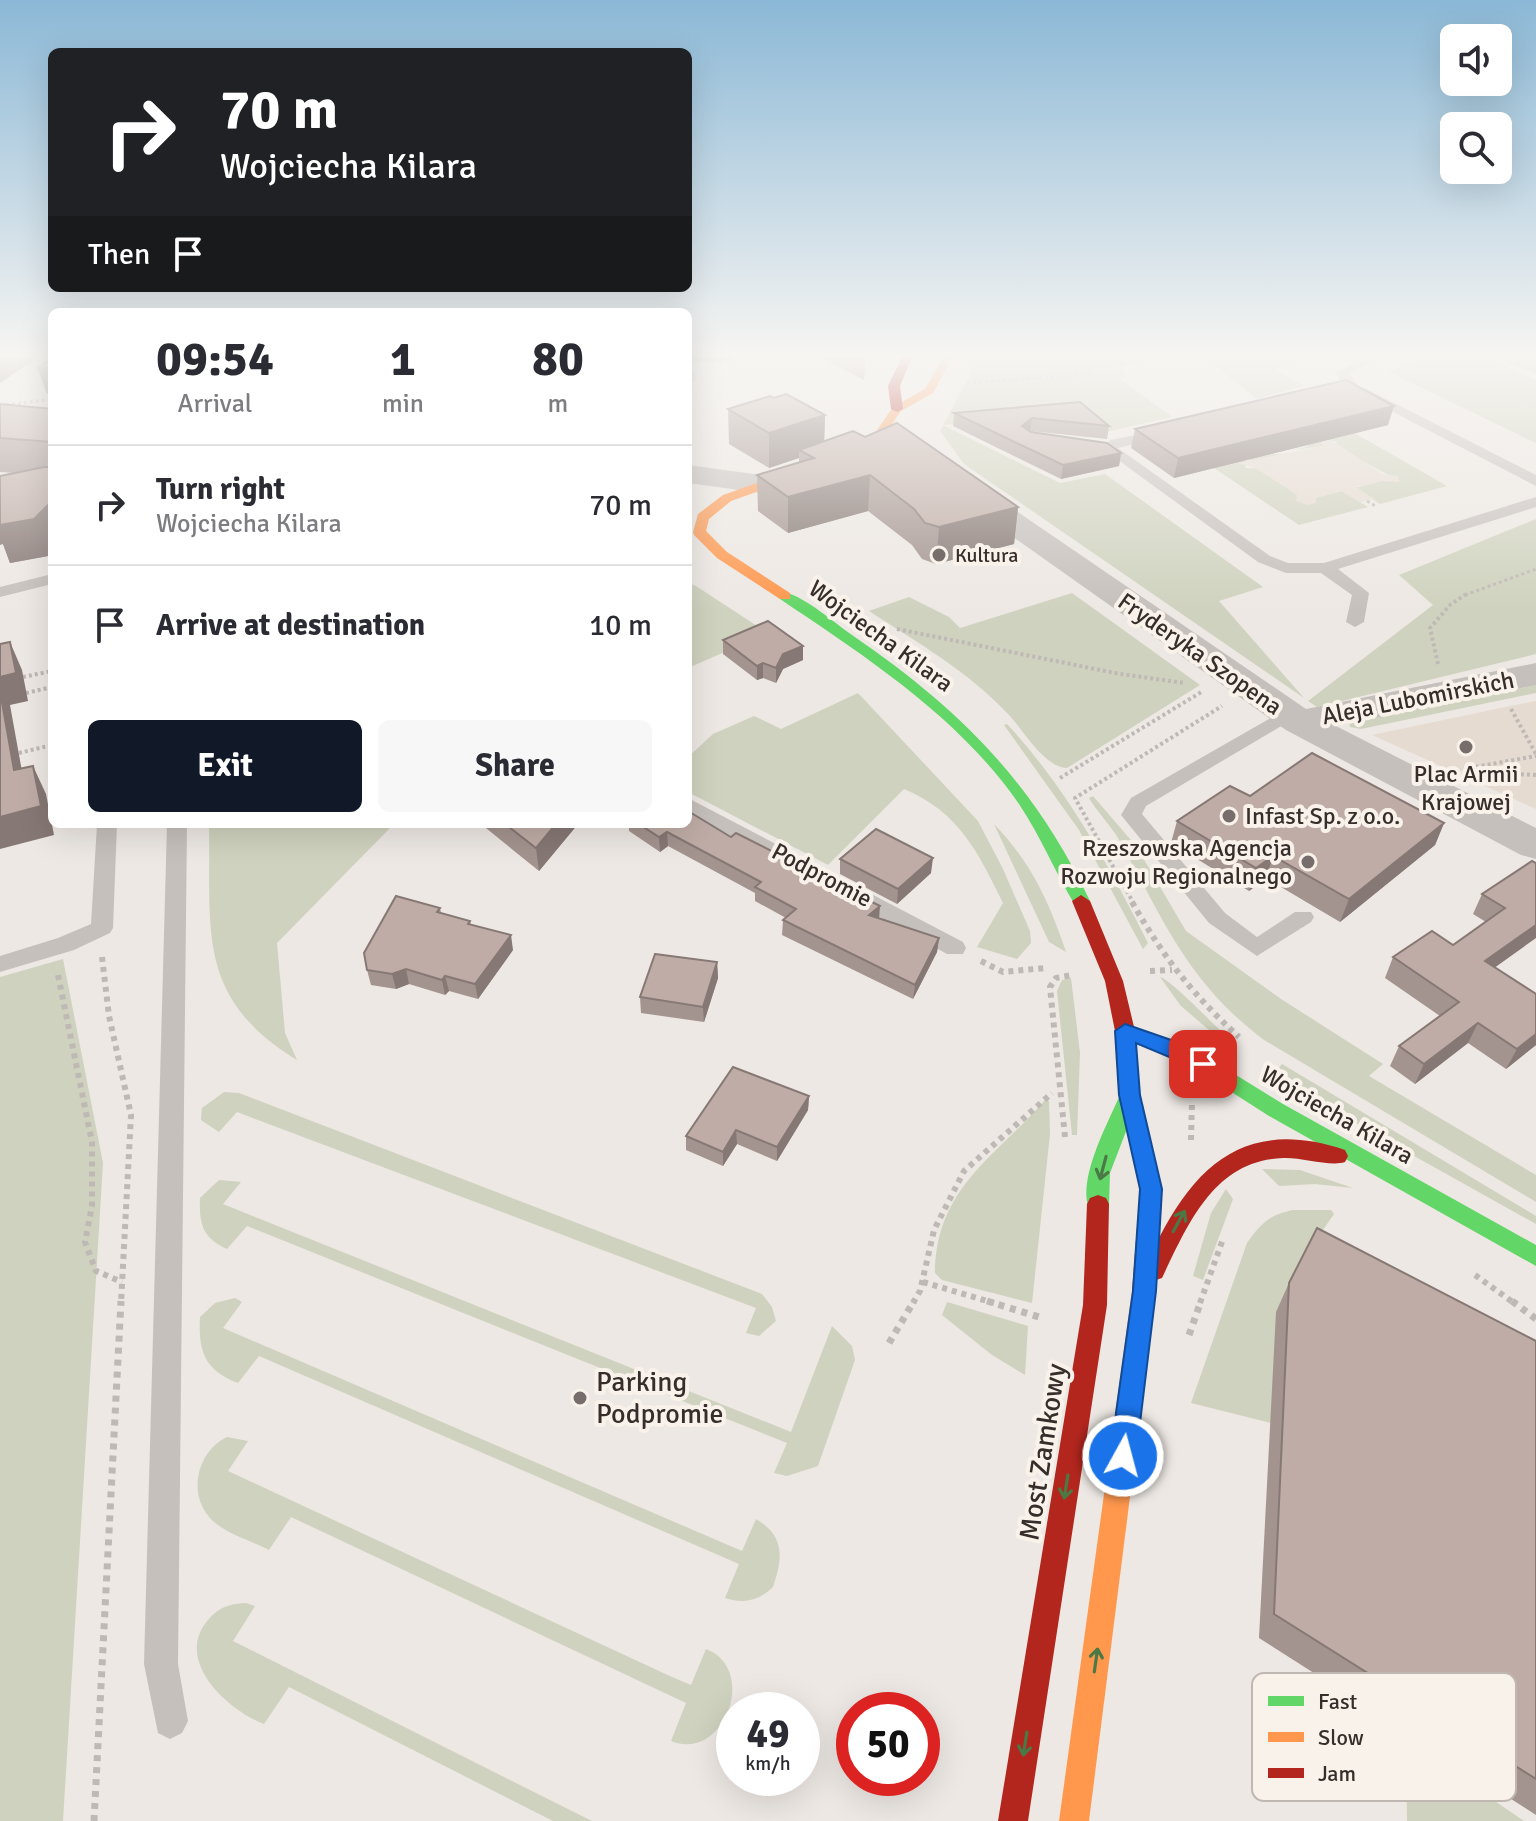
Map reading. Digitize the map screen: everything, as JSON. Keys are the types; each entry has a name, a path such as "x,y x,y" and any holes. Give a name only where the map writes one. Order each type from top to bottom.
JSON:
{"main road":[{"path":"693,519 716,503 761,484 837,459 873,442"},
{"name":"Wojciecha Kilara","path":"693,519 711,548 876,656 928,697 988,754 1029,806 1072,881 1106,958 1125,1031 1187,1054 1276,1110 1536,1256"},
{"name":"Most Zamkowy","path":"1074,1821 1144,1291 1151,1189 1130,1095 1125,1031"},
{"name":"Most Zamkowy","path":"1013,1821 1097,1276 1099,1173 1130,1095"},
{"name":"Wojciecha Kilara","path":"1144,1291 1201,1185 1232,1157 1248,1151 1277,1148 1326,1152 1418,1188"}],"street":[{"path":"692,475 761,484"},
{"name":"Fryderyka Szopena","path":"946,476 1294,718 1536,845"},
{"name":"Aleja Lubomirskich","path":"1294,718 1536,674"}],"lane":[{"path":"1120,442 1104,448 1264,559 1286,568 1325,568 1536,502"},
{"path":"1457,442 1536,481"},
{"path":"1325,568 1361,593 1355,622"},
{"path":"0,588 48,580"},
{"path":"1294,718 1138,802 1131,815 1217,918 1257,948 1303,917"},
{"name":"Podpromie","path":"692,806 955,948"},
{"path":"0,964 102,928 107,828"},
{"path":"170,1721 161,1664 177,828"}],"path":[{"path":"1367,501 1377,507"},
{"path":"1450,692 1434,654 1430,628 1441,609 1469,593 1536,569"},
{"path":"888,627 1120,674 1189,683"},
{"path":"23,677 48,672"},
{"path":"26,693 48,688"},
{"path":"1060,778 1209,688"},
{"path":"1508,703 1536,755 1453,771 1536,775"},
{"path":"19,753 48,746"},
{"path":"52,948 92,1142 92,1206 85,1242 96,1271 122,1282"},
{"path":"94,1821 131,1115 109,1016 102,963"},
{"path":"997,971 1045,968"},
{"path":"889,1343 923,1282 934,1230 964,1171 1052,1093"},
{"path":"1185,1345 1226,1228"},
{"path":"1469,1271 1536,1319"},
{"path":"923,1282 1039,1317"}],"green space":[{"path":"948,442 977,442 1060,483 1105,474 1263,587 1219,601 1304,698 964,464"},
{"path":"1312,442 1324,442 1323,446 1294,450"},
{"path":"1336,442 1370,442 1447,486 1380,504 1355,488 1381,481 1400,481 1338,448"},
{"path":"1284,455 1257,462 1247,459 1245,468 1256,468 1298,495 1296,501 1316,503 1314,498 1342,491 1368,507 1299,525 1196,456"},
{"path":"1536,519 1536,654 1317,707 1308,701 1433,605 1399,575"},
{"path":"692,584 696,586 768,633 692,666"},
{"path":"1072,593 1200,685 1067,768 1050,762 1042,755 1009,715 977,685 942,658 869,611 909,597 949,617 960,628"},
{"path":"1536,685 1536,693 1361,729 1350,727 1349,723"},
{"path":"858,693 978,821 1030,931 1031,943 1017,959 977,947 1003,903 965,836 939,809 923,798 904,789 828,865 692,794 692,753 713,734 754,716 781,729"},
{"path":"1007,724 1049,775 1085,828 1148,943 1143,949 1079,830 1004,725"},
{"path":"1093,796 1136,846 1186,931 1281,999 1383,1064 1369,1076 1536,1175 1536,1202 1264,1040 1237,1018 1179,948 1118,838 1089,798"},
{"path":"994,824 1019,854 1038,884 1066,952 1049,942"},
{"path":"209,828 390,828 277,943 285,1033 297,1060 264,1036 240,1012 225,986 216,958 209,897"},
{"path":"63,959 103,1163 63,1821 0,1821 0,977"},
{"path":"1160,977 1175,987 1235,1044 1230,1048 1181,1006"},
{"path":"1071,978 1080,1053 1077,1135 1072,1135 1057,991 1062,980"},
{"path":"1282,1064 1536,1216 1536,1224 1271,1076"},
{"path":"224,1092 239,1093 762,1294 772,1307 776,1321 759,1336 746,1333 756,1308 237,1112 219,1132 201,1120 202,1108"},
{"path":"1045,1100 1049,1101 1050,1134 1032,1303 942,1280 935,1273 938,1243 957,1195"},
{"path":"1262,1169 1300,1170 1353,1188 1315,1184 1279,1186"},
{"path":"219,1180 241,1182 223,1204 791,1432 832,1326 852,1346 855,1360 818,1466 787,1476 774,1473 787,1443 247,1226 227,1249 207,1235 200,1215 200,1198"},
{"path":"1226,1189 1233,1199 1203,1280 1193,1276 1211,1213"},
{"path":"1293,1210 1331,1210 1334,1214 1304,1257 1271,1423 1191,1403 1247,1243 1266,1221"},
{"path":"235,1298 242,1302 223,1328 742,1551 756,1519 772,1533 779,1548 779,1567 773,1587 750,1600 725,1598 739,1564 259,1356 238,1383 227,1378 211,1366 202,1350 200,1317 215,1303"},
{"path":"947,1302 1028,1326 1025,1375 992,1355 942,1315"},
{"path":"227,1437 248,1441 228,1471 691,1685 706,1649 722,1660 730,1675 732,1692 716,1692 716,1730 706,1739 690,1744 671,1741 686,1703 291,1517 269,1550 225,1530 205,1511 198,1487 202,1463"},
{"path":"234,1604 255,1606 233,1641 592,1821 553,1821 289,1687 264,1724 235,1708 209,1682 197,1652 199,1636 216,1612"},
{"path":"1407,1801 1495,1801 1524,1821 1407,1821"}],"shaded area":[{"path":"1321,442 1334,442 1382,474 1398,476 1399,482 1381,481 1356,487 1374,499 1360,502 1342,491 1316,498 1316,503 1307,505 1296,501 1297,495 1256,468 1238,463 1322,446"},
{"name":"Plac Armii Krajowej","path":"1536,701 1536,809 1372,735 1510,706"}],"building":[{"path":"822,442 924,442 1018,507 939,527 925,523 914,509 870,475 788,497 757,475 814,458 799,450"},
{"path":"1015,442 1100,442 1121,453 1063,465"},
{"path":"1154,442 1245,442 1178,458"},
{"path":"48,467 48,505 34,519 0,525 0,476"},
{"path":"768,621 803,646 783,654 776,668 763,663 757,666 723,640"},
{"path":"10,642 16,673 0,677 0,644"},
{"path":"0,691 14,770 33,766 41,806 0,817"},
{"name":"Rzeszowska Agencja Rozwoju Regionalnego","path":"1312,753 1444,823 1349,899 1273,856 1256,868 1177,821 1230,786 1250,796"},
{"path":"692,813 731,837 736,833 880,906 869,915 939,938 915,985 783,920 796,909 755,887 761,882 667,832 659,837 645,828 692,828"},
{"path":"510,828 553,828 536,848"},
{"path":"876,829 933,858 898,889 840,859"},
{"path":"1532,861 1536,863 1536,925 1485,961 1536,994 1536,1034 1517,1049 1478,1023 1424,1064 1399,1046 1459,1002 1393,957 1432,931 1453,945 1505,908 1482,894"},
{"path":"396,896 440,908 437,912 470,921 468,924 511,935 475,984 445,976 442,980 406,969 392,974 367,970 364,953"},
{"path":"655,954 717,962 703,1007 640,997"},
{"path":"733,1067 809,1096 777,1147 736,1130 723,1152 686,1136"},
{"path":"1317,1228 1536,1341 1536,1779 1516,1766 1516,1673 1368,1673 1274,1614 1289,1283"}],"traffic: fast":[{"path":"785,596 896,673 963,731 1023,798 1053,844 1081,901"},
{"path":"1125,1031 1187,1054 1276,1110 1536,1256"},
{"path":"1098,1204 1099,1173 1130,1095"}],"traffic: slow":[{"path":"785,596 722,555 699,532 703,517 727,498 837,459 869,442"},
{"path":"1074,1821 1144,1291"}],"traffic: jam":[{"path":"1081,901 1114,981 1125,1031 1130,1095 1151,1189 1144,1291"},
{"path":"1154,1271 1187,1207 1200,1189 1234,1161 1255,1152 1281,1149 1309,1150 1337,1156"},
{"path":"1013,1821 1095,1305 1098,1204"}],"place":[{"name":"Kultura","path":"939,555"},
{"name":"Plac Armii Krajowej","path":"1466,747"},
{"name":"Infast Sp. z o.o.","path":"1229,816"},
{"name":"Rzeszowska Agencja Rozwoju Regionalnego","path":"1308,862"},
{"name":"Parking Podpromie","path":"580,1398"}],"route":[{"path":"1123,1456 1144,1291 1151,1189 1130,1095 1125,1031 1187,1054 1203,1064"}]}
